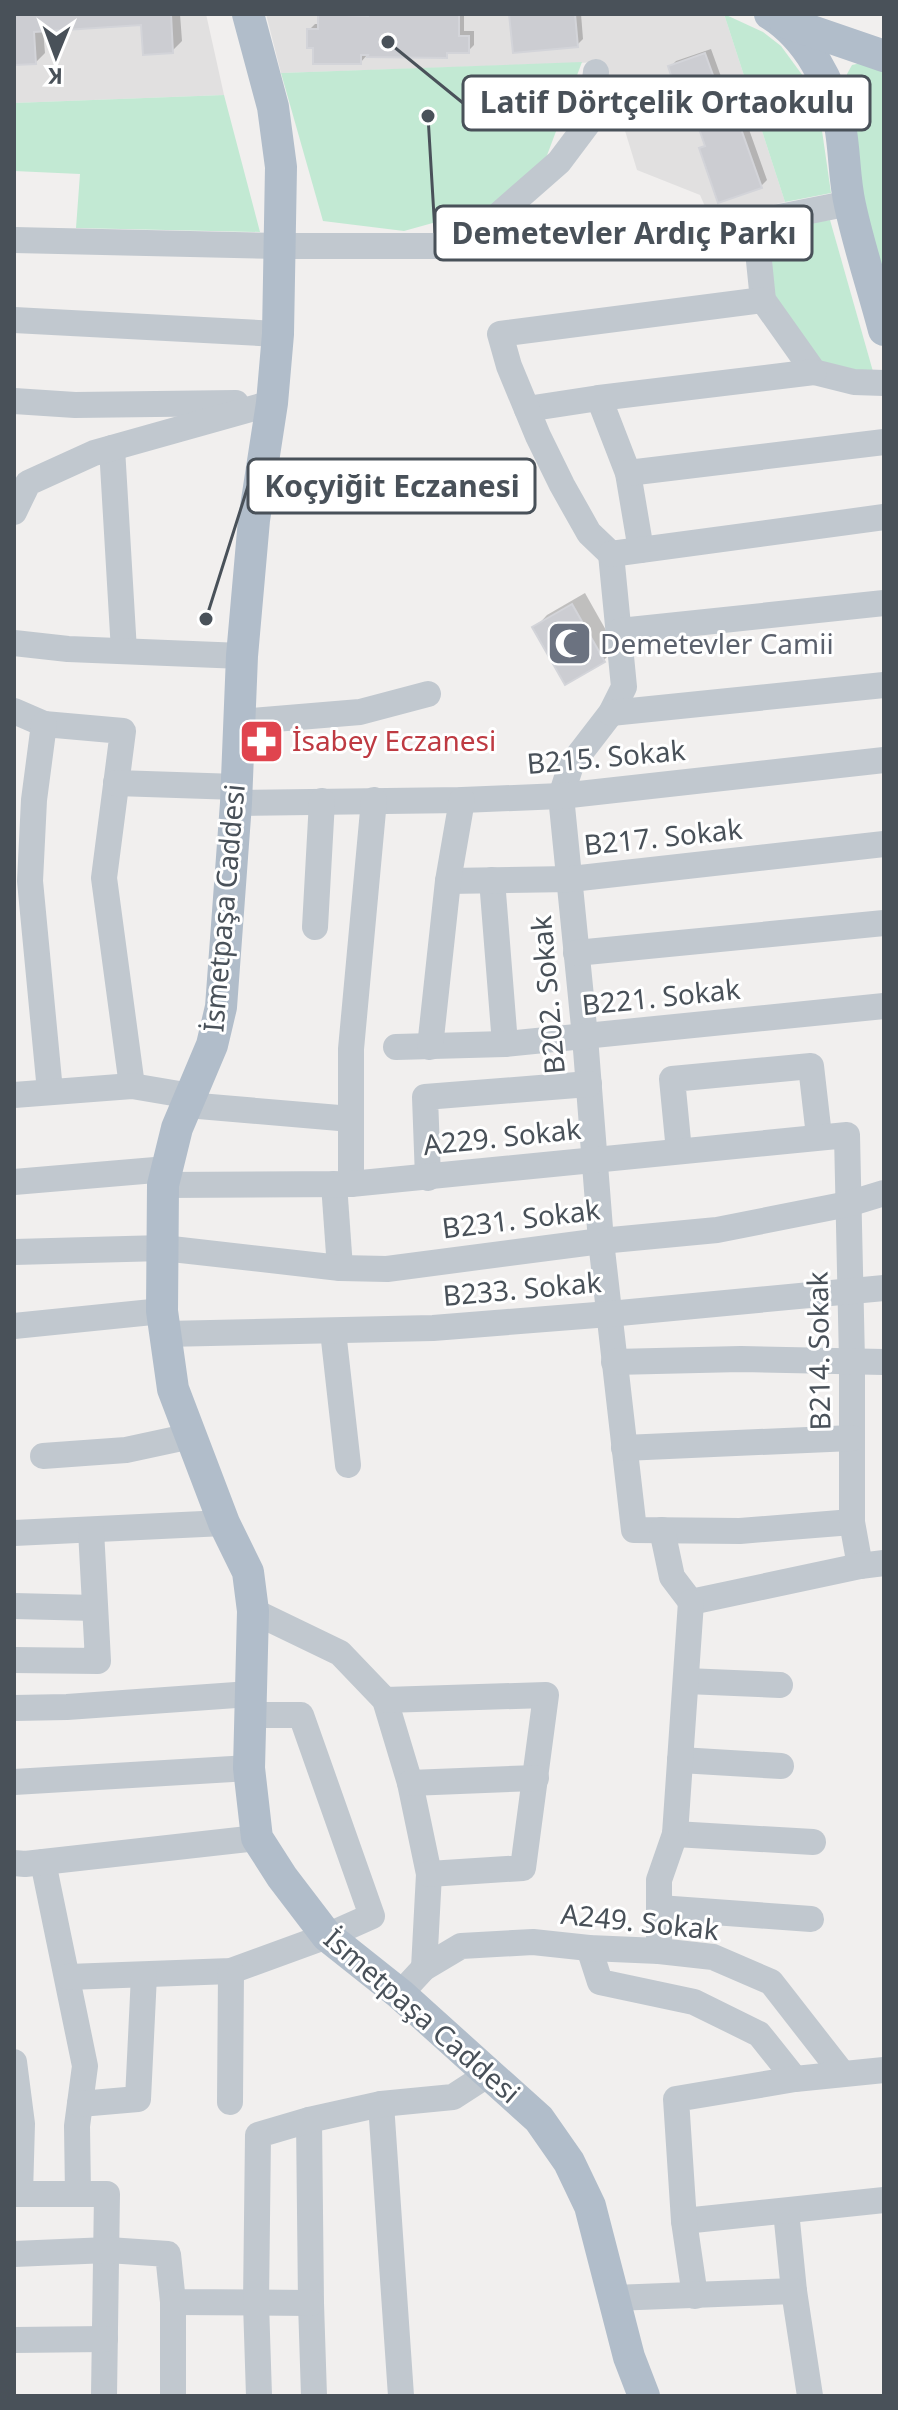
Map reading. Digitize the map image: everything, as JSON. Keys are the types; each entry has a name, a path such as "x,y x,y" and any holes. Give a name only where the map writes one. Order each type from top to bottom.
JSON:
{"main road":[{"name":"İsmetpaşa Caddesi","path":"226,14 280,231"},
{"name":"İsmetpaşa Caddesi","path":"248,14 273,107 281,167 278,334 272,403 254,520 242,656 237,795 221,1007 212,1045 177,1128 165,1177 163,1322 173,1389 224,1523 248,1572 253,1611 249,1768 257,1838 327,1936 400,1994 539,2119 569,2162 590,2206 629,2357 644,2396"},
{"path":"770,16 884,56"},
{"path":"770,16 804,45 828,88 840,123 850,203 884,330"},
{"path":"817,65 822,51 844,42"}],"street":[{"path":"442,246 495,218 559,162 589,122 596,72"},
{"path":"14,240 280,231 442,246 631,237 755,222 850,203"},
{"path":"755,222 763,300 814,372"},
{"path":"763,300 500,334 509,366 562,485 589,533 611,554 884,517"},
{"path":"14,320 278,334"},
{"path":"527,409 814,372 854,382 884,383"},
{"path":"599,398 628,473 641,550"},
{"path":"14,401 75,405 272,403"},
{"path":"14,512 21,483 94,453 272,403"},
{"path":"628,473 884,442"},
{"path":"112,448 124,651"},
{"name":"B202. Sokak","path":"611,554 624,687 611,713 571,765 561,796 571,879 601,1241 634,1530 662,1530"},
{"path":"620,631 884,603"},
{"path":"14,643 68,649 242,656"},
{"path":"611,713 884,685"},
{"path":"239,722 360,712 428,694"},
{"path":"14,711 44,724 123,731 104,878 132,1086"},
{"path":"44,724 34,800 30,881 50,1091"},
{"name":"B215. Sokak","path":"116,783 322,801 462,800 561,796 884,760"},
{"path":"340,1268 342,1184 351,1119 351,1049 374,800"},
{"path":"430,1047 448,881 462,800"},
{"path":"315,927 322,801"},
{"name":"B217. Sokak","path":"448,881 571,879 884,844"},
{"path":"492,880 505,1044"},
{"path":"576,953 884,923"},
{"name":"B221. Sokak","path":"396,1047 505,1044 884,1006"},
{"path":"679,1151 672,1079 811,1066 819,1136"},
{"path":"428,1178 425,1097 589,1084"},
{"path":"14,1095 132,1086 189,1100 351,1119"},
{"name":"A229. Sokak","path":"14,1182 165,1177 342,1184 847,1135"},
{"name":"B214. Sokak","path":"847,1135 852,1522 872,1564"},
{"name":"B231. Sokak","path":"14,1252 163,1248 340,1268 387,1269 601,1241 717,1230 848,1204 884,1193"},
{"name":"B233. Sokak","path":"14,1326 163,1322 333,1331 433,1328 884,1288"},
{"path":"333,1331 348,1465"},
{"path":"614,1362 741,1359 884,1362"},
{"path":"43,1456 126,1450 191,1436"},
{"path":"624,1448 852,1438"},
{"path":"659,1951 659,1880 675,1834 691,1602 672,1577 662,1530 740,1531 852,1522"},
{"path":"14,1533 224,1523"},
{"path":"14,1660 98,1661 91,1530"},
{"path":"691,1602 872,1564"},
{"path":"14,1606 95,1608"},
{"path":"253,1611 340,1653 385,1700 410,1783 429,1874 424,1968"},
{"path":"686,1681 780,1685"},
{"path":"385,1700 546,1695 523,1868 429,1874"},
{"path":"14,1708 250,1704 301,1715 372,1916 231,1971 68,1977"},
{"path":"680,1760 781,1766"},
{"path":"14,1782 249,1768"},
{"path":"410,1783 536,1778"},
{"path":"675,1834 813,1842"},
{"path":"14,1863 257,1838"},
{"path":"43,1862 85,2066 77,2126 78,2194"},
{"path":"659,1908 811,1919"},
{"name":"A249. Sokak","path":"400,1994 424,1968 461,1946 533,1942 713,1957 771,1982 842,2073"},
{"path":"589,1948 600,1982 694,2002 759,2034 795,2079"},
{"path":"230,2102 231,1971"},
{"path":"80,2104 138,2099 144,1975"},
{"path":"14,2062 22,2124 17,2194 107,2194 104,2396"},
{"path":"695,2296 684,2221 676,2099 795,2079 884,2070"},
{"path":"259,2396 256,2303 258,2135 381,2104 453,2097 487,2075"},
{"path":"381,2104 401,2396"},
{"path":"309,2120 314,2396"},
{"path":"684,2221 884,2200"},
{"path":"786,2211 810,2396"},
{"path":"14,2254 108,2250 168,2254 173,2302 173,2396"},
{"path":"613,2298 794,2291"},
{"path":"173,2302 311,2303"},
{"path":"14,2340 105,2339"}],"shaded area":[{"path":"14,14 206,14 224,95 14,103"},
{"path":"266,14 724,14 785,202 711,220 700,195 637,170 604,62 281,73"}],"green space":[{"path":"724,14 763,32 781,46 803,76 818,103 831,193 785,202"},
{"path":"582,62 546,158 490,207 404,231 323,221 281,73"},
{"path":"861,63 884,69 884,293 847,115 847,74 852,65"},
{"path":"224,95 260,232 76,228 80,174 14,171 14,103"},
{"path":"830,220 874,375 817,364 773,298 762,230"}],"building":[{"path":"14,14 171,14 173,53 143,55 141,25 34,32 36,64 14,65"},
{"path":"318,14 459,14 459,36 469,36 469,53 447,53 447,58 361,55 361,64 313,64 313,48 307,48 307,29 318,29"},
{"path":"509,14 575,14 578,47 513,53"},
{"path":"705,53 722,100 730,98 762,188 718,203 699,148 705,146 690,103 681,106 668,66"},
{"name":"Demetevler Camii","path":"572,604 605,662 565,685 532,627"}],"place":[{"name":"Latif Dörtçelik Ortaokulu","path":"388,42"},
{"name":"Demetevler Ardıç Parkı","path":"428,116"},
{"name":"Koçyiğit Eczanesi","path":"206,619"},
{"name":"Demetevler Camii","path":"569,644"},
{"name":"İsabey Eczanesi","path":"261,741"}]}
